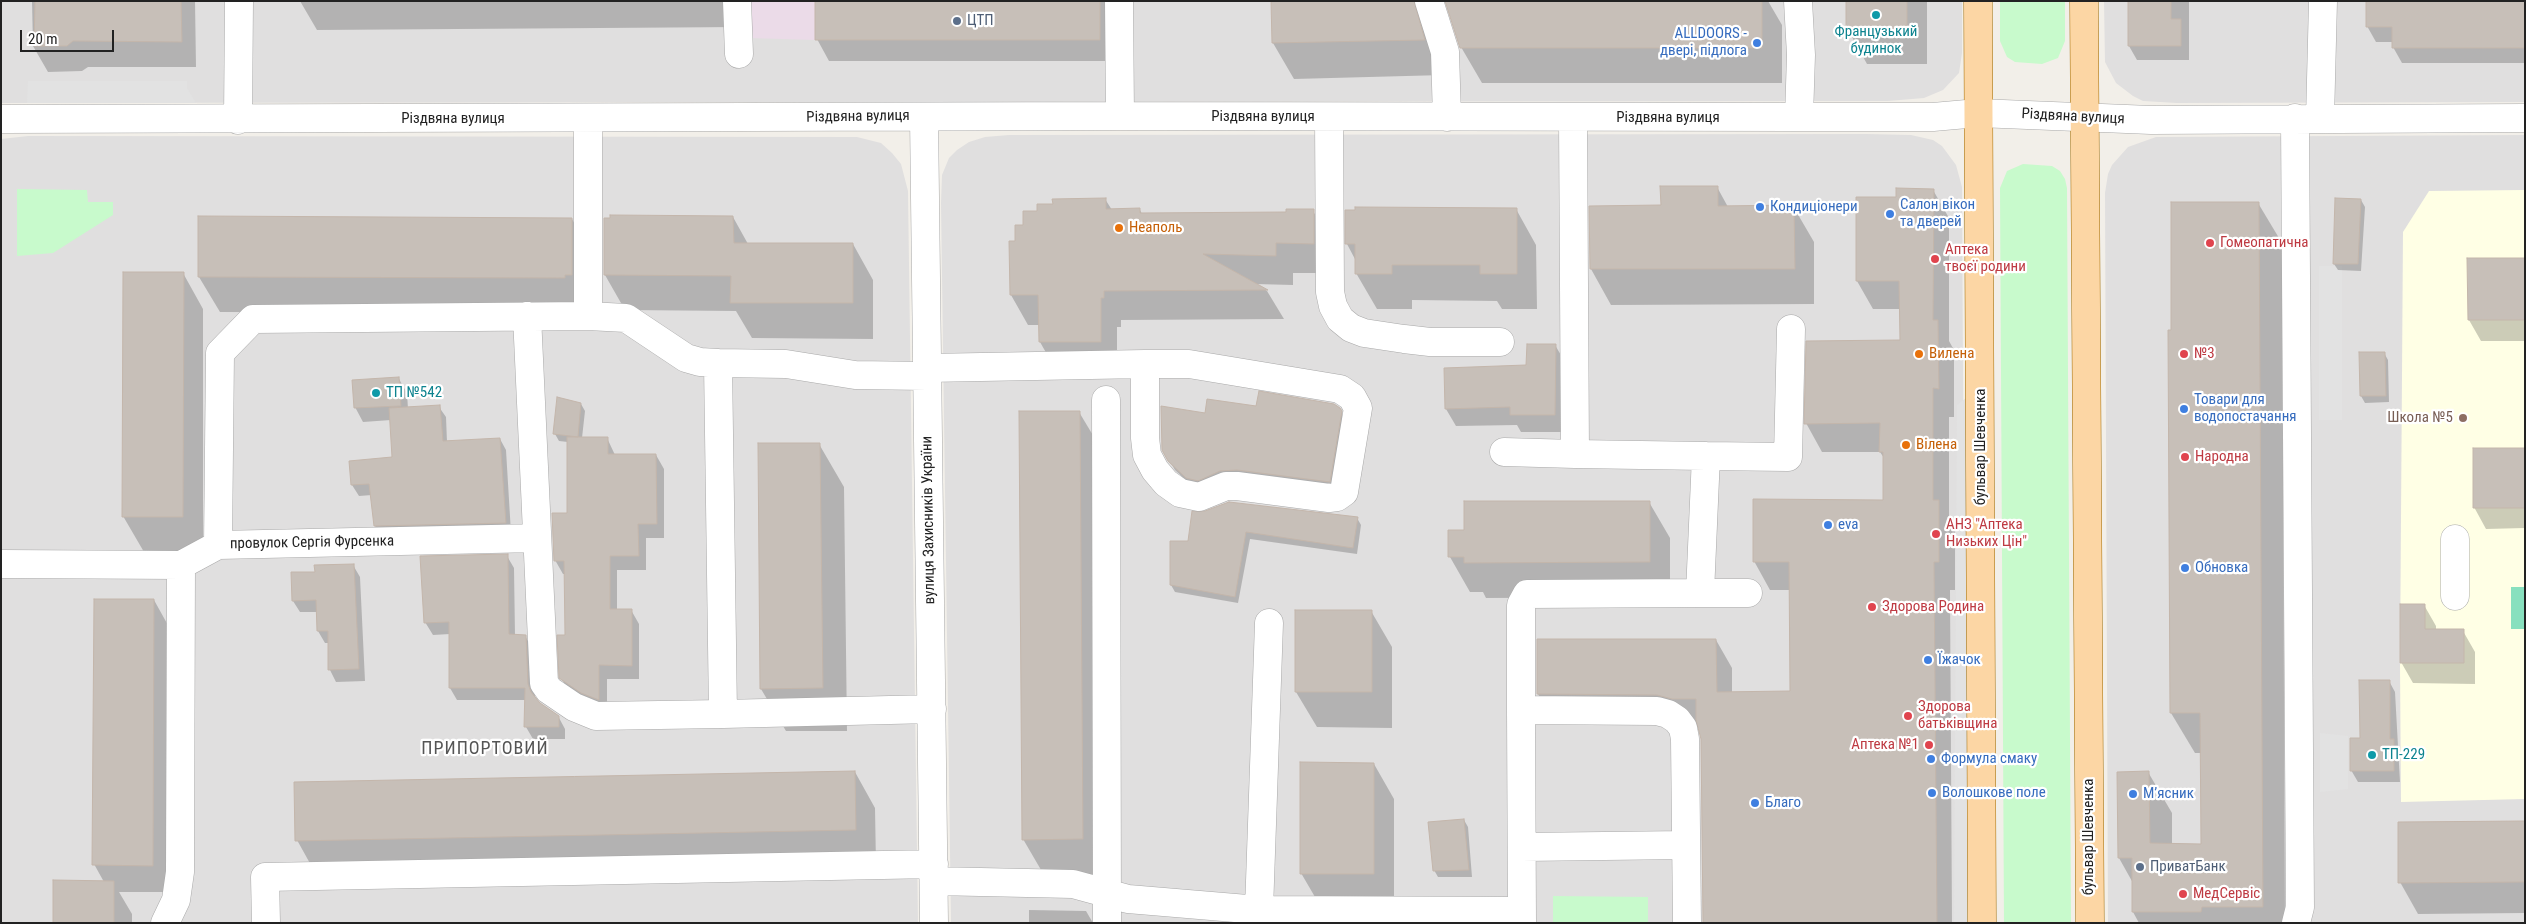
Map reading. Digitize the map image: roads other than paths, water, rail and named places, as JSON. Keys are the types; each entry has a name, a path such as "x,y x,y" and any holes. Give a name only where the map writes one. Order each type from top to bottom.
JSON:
{"main road":[{"name":"бульвар Шевченка","path":"1978,1 1982,428 1982,923"},
{"name":"бульвар Шевченка","path":"2084,1 2090,923"}],"street":[{"path":"238,1 238,120"},
{"path":"737,1 739,54"},
{"path":"1119,1 1120,116"},
{"path":"1429,1 1444,52 1447,117"},
{"path":"1798,1 1801,55 1799,117"},
{"path":"2296,923 2300,897 2308,119 2323,1"},
{"name":"Різдвяна вулиця","path":"1,119 238,120 1120,116 1933,117 1978,113 2151,120 2525,118"},
{"name":"вулиця Захисників України","path":"924,117 934,923"},
{"path":"1329,117 1330,292 1333,306 1340,318 1351,328 1404,339 1430,342 1500,342"},
{"path":"1573,118 1575,454"},
{"path":"588,119 588,316"},
{"path":"527,316 542,661 546,687 574,707 590,714 722,714 932,709"},
{"path":"218,545 220,353 250,321 260,317 588,316 626,318 686,358 700,362 718,364 786,364 855,375 1145,364 1189,364 1210,367 1347,392 1358,408 1358,414 1344,492 1337,497 1329,498 1226,486 1200,497 1180,493 1166,483 1154,470 1147,455 1145,438 1145,364"},
{"path":"1504,452 1788,458 1791,329"},
{"path":"718,364 722,714"},
{"path":"1106,400 1107,923"},
{"path":"1700,593 1706,456"},
{"name":"провулок Сергія Фурсенка","path":"1,564 181,565 218,545 537,538"},
{"path":"2455,539 2455,596"},
{"path":"165,923 176,900 180,872 181,565"},
{"path":"266,923 265,877 934,872 1073,884 1134,900 1259,910 1423,917 1522,917 1521,604 1526,594 1748,593"},
{"path":"1259,910 1270,623"},
{"path":"1521,710 1657,711 1668,714 1677,720 1683,728 1685,739 1687,923"},
{"path":"1522,847 1686,845"}],"place":[{"name":"Французький будинок","path":"1876,15"},
{"name":"ЦТП","path":"957,21"},
{"name":"ALLDOORS - двері, підлога","path":"1757,43"},
{"name":"Кондиціонери","path":"1760,207"},
{"name":"Салон вікон та дверей","path":"1890,214"},
{"name":"Неаполь","path":"1119,228"},
{"name":"Гомеопатична","path":"2210,243"},
{"name":"Аптека твоєї родини","path":"1935,259"},
{"name":"Вилена","path":"1919,354"},
{"name":"№3","path":"2184,354"},
{"name":"ТП №542","path":"376,393"},
{"name":"Товари для водопостачання","path":"2184,409"},
{"name":"Школа №5","path":"2463,418"},
{"name":"Вілена","path":"1906,445"},
{"name":"Народна","path":"2185,457"},
{"name":"eva","path":"1828,525"},
{"name":"АНЗ \"Аптека Низьких Цiн\"","path":"1936,534"},
{"name":"Обновка","path":"2185,568"},
{"name":"Здорова Родина","path":"1872,607"},
{"name":"Їжачок","path":"1928,660"},
{"name":"Здорова батьківщина","path":"1908,716"},
{"name":"Аптека №1","path":"1929,745"},
{"name":"ТП-229","path":"2372,755"},
{"name":"Формула смаку","path":"1931,759"},
{"name":"Волошкове поле","path":"1932,793"},
{"name":"Мʼясник","path":"2133,794"},
{"name":"Благо","path":"1755,803"},
{"name":"ПриватБанк","path":"2140,867"},
{"name":"МедСервіс","path":"2183,894"}],"district":[{"name":"ПРИПОРТОВИЙ","path":"485,749"}]}
